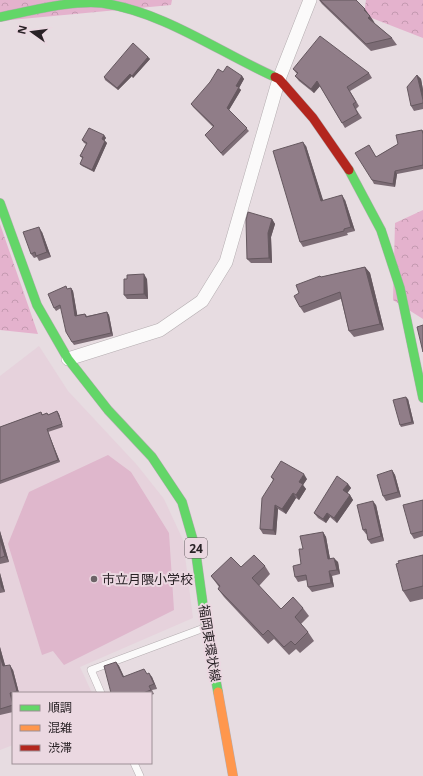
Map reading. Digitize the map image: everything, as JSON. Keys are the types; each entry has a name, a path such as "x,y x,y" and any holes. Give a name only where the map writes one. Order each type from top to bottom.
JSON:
{"street":[{"path":"68,359 160,330 202,301 226,262 279,79 310,0"},
{"path":"0,17 75,3 102,2 162,21 279,79 313,118 343,160 381,230 400,288 423,398"},
{"name":"24","path":"0,203 37,305 68,359"},
{"name":"福岡東環状線","path":"68,359 108,410 152,457 182,502 196,547 206,627 233,776"}],"lane":[{"path":"101,692 91,670 206,627"},
{"path":"134,764 140,776"}],"shaded area":[{"name":"市立月隈小学校","path":"39,346 68,391 137,465 164,499 183,540 193,618 80,667 92,692 12,692 12,745 0,750 0,376"},
{"path":"108,455 131,472 169,533 174,610 64,665 53,651 42,655 8,544 29,492"}],"green space":[{"path":"0,0 172,0 171,5 0,21"},
{"path":"366,0 423,0 423,38 364,15"},
{"path":"423,210 423,319 393,300 395,223"},
{"path":"0,224 38,334 0,330"}],"building":[{"path":"320,0 356,0 370,16 368,18 392,38 366,44"},
{"path":"320,36 369,73 347,87 356,102 353,104 358,114 342,123 317,81 311,89 295,76 298,73 293,69"},
{"path":"133,43 148,57 132,76 130,74 117,88 104,77"},
{"path":"227,66 242,76 236,86 239,87 227,108 247,128 221,153 205,135 214,126 191,104 210,82 218,69 223,72"},
{"path":"417,75 423,103 411,106 407,87"},
{"path":"89,128 104,135 102,139 105,141 92,170 80,164 83,157 80,156 87,143 82,140"},
{"path":"422,130 423,165 395,171 393,184 372,180 355,153 369,145 376,157 398,144 396,135"},
{"path":"303,142 321,201 342,195 351,227 344,229 344,231 300,242 273,151"},
{"path":"248,212 272,219 268,233 269,258 247,259 246,220"},
{"path":"39,227 47,252 36,256 35,252 31,254 23,232"},
{"path":"365,267 380,324 349,331 340,292 300,307 294,296 299,293 296,285 320,276"},
{"path":"144,274 144,294 124,295 124,279 127,279 127,275"},
{"path":"66,286 67,289 71,288 75,316 85,314 86,317 107,312 111,333 72,342 66,332 60,305 54,308 48,294"},
{"path":"423,325 423,352 417,327"},
{"path":"406,397 412,422 400,425 393,400"},
{"path":"57,411 62,424 47,429 58,460 0,481 0,427 41,412 42,415 47,413 48,415"},
{"path":"281,461 304,474 299,482 303,484 296,495 293,493 282,509 275,505 273,530 260,529 262,498 274,479 271,477"},
{"path":"392,470 398,492 383,496 377,475"},
{"path":"337,476 348,484 343,490 350,495 334,518 327,513 323,519 314,513"},
{"path":"423,500 423,531 411,534 403,505"},
{"path":"373,501 381,536 368,540 366,529 363,530 357,505"},
{"path":"323,532 328,559 334,558 337,570 329,571 331,583 308,587 306,575 295,577 293,566 301,564 299,549 303,549 300,536"},
{"path":"0,539 5,556 0,558"},
{"path":"254,555 265,566 252,578 281,609 293,597 303,608 295,617 308,632 295,645 291,641 284,647 268,630 263,635 218,589 220,586 211,576 231,557 241,567"},
{"path":"423,555 423,586 403,591 396,564 399,563 398,561"},
{"path":"0,656 3,666 10,665 17,691 10,693 12,705 0,709"},
{"path":"116,662 123,677 144,669 147,674 149,673 154,684 149,686 151,690 146,692 111,692 104,666"}],"traffic: fast":[{"path":"0,17 51,7 90,2 125,8 147,15 191,34 275,77"},
{"path":"349,170 381,230 400,288 423,398"},
{"path":"0,203 37,305 68,359 108,410 152,457 182,502 195,547 206,627 218,692"}],"traffic: slow":[{"path":"218,692 233,776"}],"traffic: jam":[{"path":"275,77 279,79 313,118 349,170"}],"place":[{"name":"市立月隈小学校","path":"94,579"}]}
